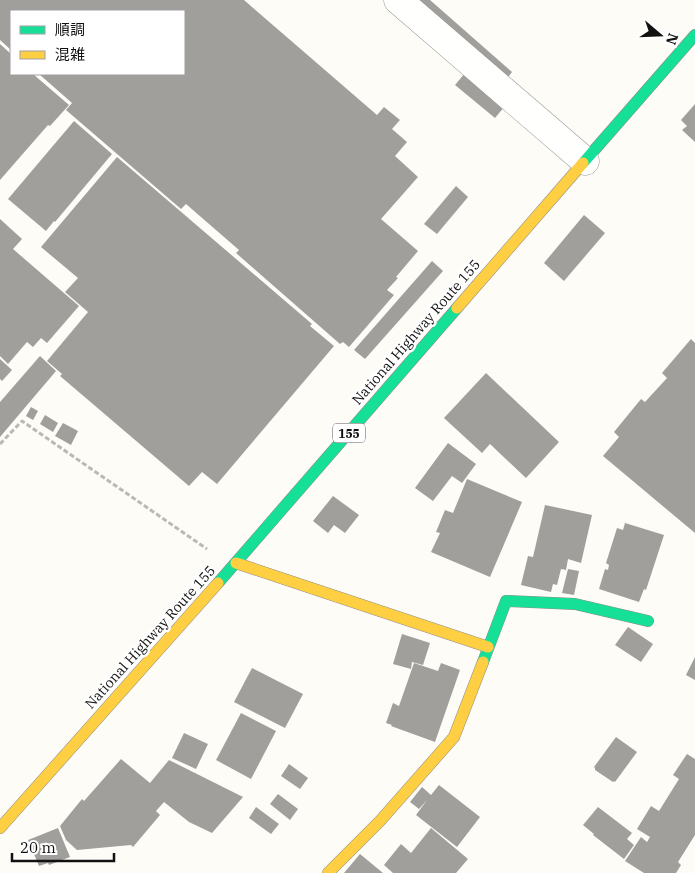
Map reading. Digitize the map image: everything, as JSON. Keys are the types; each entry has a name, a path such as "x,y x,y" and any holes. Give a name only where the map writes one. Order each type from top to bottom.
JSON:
{"main road":[{"name":"National Highway Route 155","path":"0,827 236,563 584,161 692,44"},
{"path":"236,563 488,647"},
{"path":"328,873 380,821 454,737 506,601 575,604 648,621"}],"street":[{"path":"398,0 584,161"}],"path":[{"path":"0,444 22,420 211,552"}],"building":[{"path":"0,0 244,0 377,115 384,107 400,120 392,129 407,142 395,156 418,177 381,219 418,251 387,290 394,295 349,347 343,342 340,344 236,253 239,250 186,204 181,209 66,110 72,103 40,75 185,75 185,10 10,10 10,49 0,40"},
{"path":"414,0 430,0 512,72 506,80"},
{"path":"0,44 10,53 10,75 34,75 69,105 50,126 48,125 0,180"},
{"path":"465,73 505,106 495,118 455,85"},
{"path":"695,104 695,142 682,130 687,126 681,120"},
{"path":"74,121 112,154 46,231 8,199"},
{"path":"117,157 312,324 310,326 334,346 217,484 202,472 189,486 60,376 62,374 47,361 88,312 65,292 78,278 41,247"},
{"path":"456,186 468,197 437,234 424,224"},
{"path":"584,215 605,233 564,281 544,263"},
{"path":"0,219 22,239 13,249 79,306 47,343 41,338 33,347 27,342 8,364 0,356"},
{"path":"432,261 443,271 365,359 354,350"},
{"path":"691,339 695,343 695,533 603,456 619,437 614,432 641,399 645,402 667,378 662,373"},
{"path":"40,356 56,371 0,437 0,402"},
{"path":"0,359 12,370 2,381 0,379"},
{"path":"486,373 559,442 526,478 490,444 482,453 444,418"},
{"path":"31,407 38,411 33,420 26,416"},
{"path":"45,415 58,423 53,432 40,424"},
{"path":"63,423 78,431 71,445 55,436"},
{"path":"448,443 476,464 462,483 452,476 433,501 415,488"},
{"path":"467,479 522,502 490,577 431,552 440,533 436,532 445,510 453,513"},
{"path":"333,496 359,515 345,533 334,525 328,533 313,521"},
{"path":"545,505 592,515 581,563 568,559 566,570 561,569 557,585 553,584 551,592 521,585 528,556 533,557"},
{"path":"625,523 664,535 646,590 644,589 639,602 599,589 605,569 608,570 609,565 606,563 617,528 623,530"},
{"path":"568,569 579,571 574,595 562,593"},
{"path":"628,627 653,644 641,662 615,645"},
{"path":"402,634 430,643 423,665 412,662 411,669 393,664"},
{"path":"695,657 695,680 686,675"},
{"path":"414,663 438,671 441,663 460,670 435,742 386,723 393,703 399,706"},
{"path":"252,668 303,694 285,728 234,702"},
{"path":"241,713 276,731 251,779 216,760"},
{"path":"184,733 208,744 196,769 172,758"},
{"path":"616,737 637,752 615,782 613,782 595,770 594,767"},
{"path":"687,754 695,759 695,835 678,862 681,865 676,873 644,873 625,861 641,837 647,842 650,837 637,829 651,806 659,811 679,779 673,775"},
{"path":"121,759 150,783 169,760 243,797 212,833 189,822 164,802 156,811 160,815 133,847 131,845 77,850 66,840 60,826 82,799 84,801"},
{"path":"289,764 308,778 300,789 281,776"},
{"path":"439,785 480,817 457,847 416,815 427,800 419,809 410,802 422,787 431,795"},
{"path":"278,794 298,809 290,820 270,804"},
{"path":"256,807 279,824 271,834 249,818"},
{"path":"598,807 632,833 627,839 634,845 624,859 583,825"},
{"path":"58,828 70,857 49,865 48,863 39,866 28,840"},
{"path":"431,828 468,859 456,873 393,873 384,865 401,844 411,853"},
{"path":"360,854 383,873 344,873"}],"traffic: fast":[{"path":"583,163 695,35"},
{"path":"218,583 457,308"},
{"path":"483,662 506,601 575,604 648,621"}],"traffic: slow":[{"path":"457,308 583,163"},
{"path":"236,563 488,647"},
{"path":"0,828 218,583"},
{"path":"328,873 380,821 454,737 483,662"}]}
